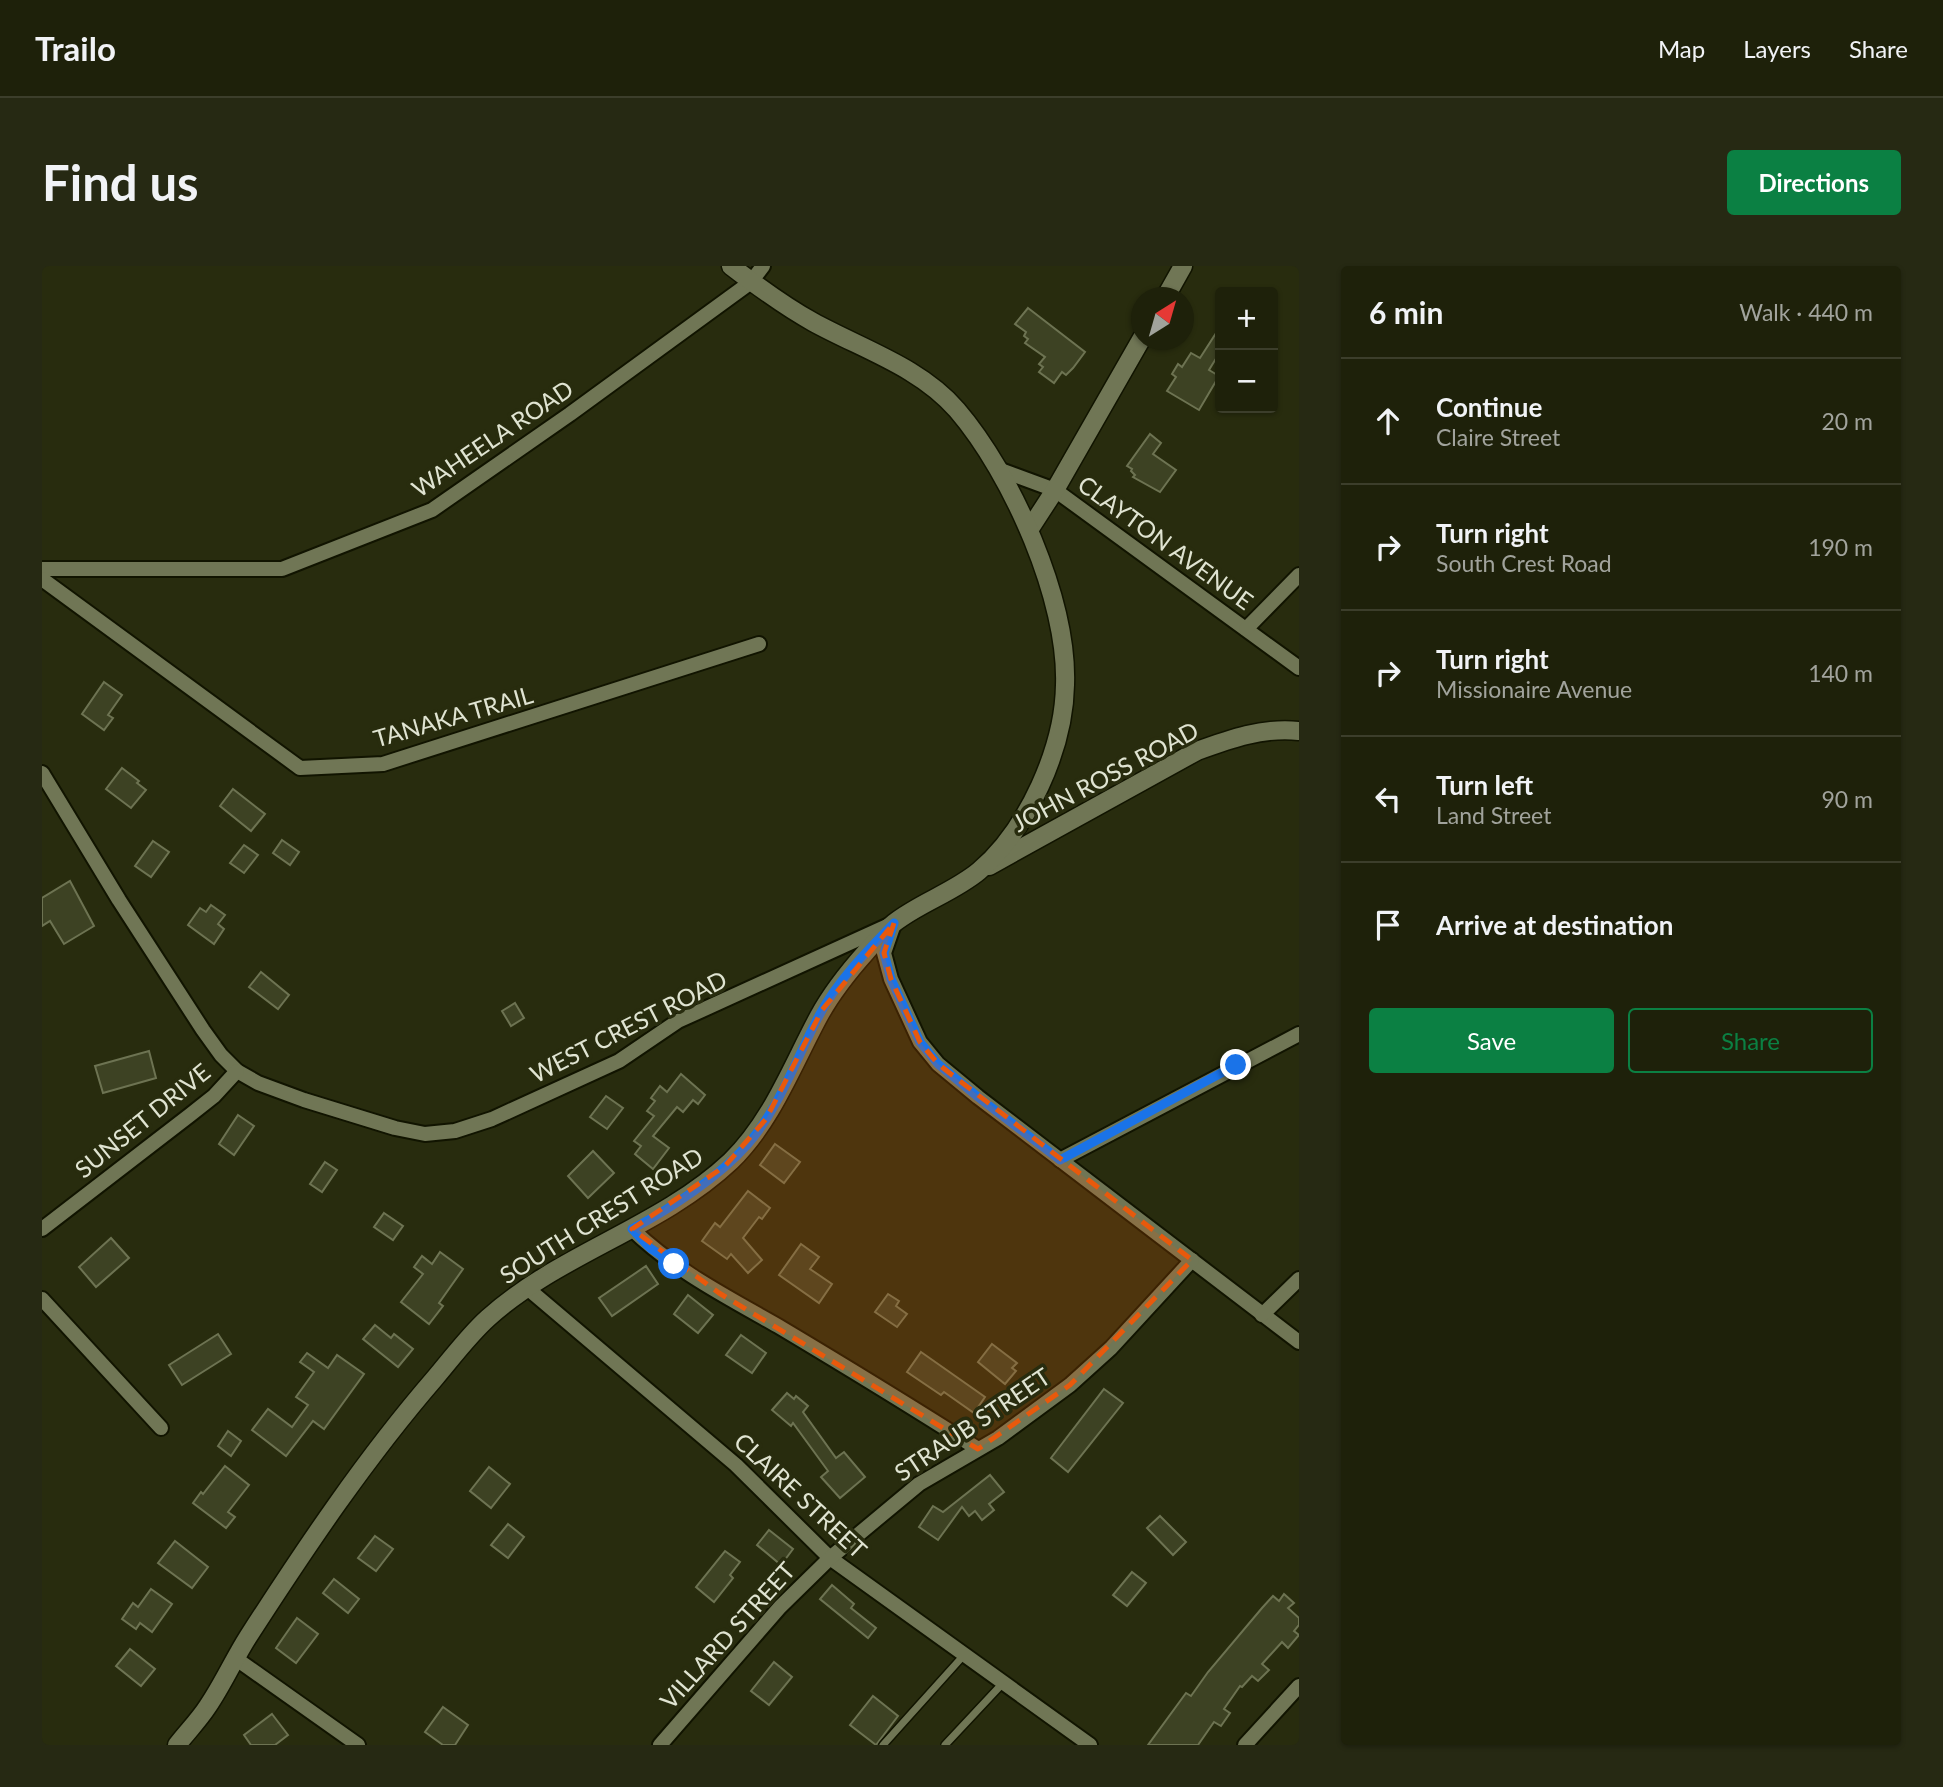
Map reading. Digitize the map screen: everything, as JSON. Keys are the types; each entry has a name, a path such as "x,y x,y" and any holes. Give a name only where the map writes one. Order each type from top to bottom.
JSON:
{"street":[{"name":"SOUTH CREST ROAD","path":"177,1745 208,1706 235,1658 358,1474 395,1425 484,1321 526,1287 632,1229 699,1186 747,1144 766,1119 822,1010 866,952 894,923 978,871 1013,831 1036,795 1059,737 1066,683 1063,652 1048,582 1029,530 998,469 960,413 937,389 914,374 810,320 731,266"},
{"name":"WAHEELA ROAD","path":"42,569 282,569 432,510 570,414 751,282 763,266"},
{"path":"1171,287 1183,266"},
{"path":"1029,530 1135,350"},
{"name":"CLAYTON AVENUE","path":"998,469 1055,490 1299,668"},
{"path":"1247,629 1299,575"},
{"name":"TANAKA TRAIL","path":"42,579 300,768 383,764 759,644"},
{"name":"JOHN ROSS ROAD","path":"978,871 1197,751 1260,732 1299,731"},
{"name":"WEST CREST ROAD","path":"42,773 203,1031 237,1071 258,1083 304,1100 425,1134 455,1132 492,1119 619,1061 678,1021 894,923"},
{"path":"894,923 884,953 891,979 920,1042 938,1064 1299,1342"},
{"path":"1060,1160 1299,1034"},
{"name":"SUNSET DRIVE","path":"42,1229 214,1096 237,1071"},
{"path":"632,1229 650,1248 719,1293 877,1385 978,1450"},
{"name":"STRAUB STREET","path":"830,1558 919,1484 978,1450 1070,1385 1111,1348 1192,1260"},
{"path":"1262,1315 1299,1279"},
{"name":"CLAIRE STREET","path":"526,1287 736,1465 830,1558 1090,1745"},
{"path":"42,1299 161,1428"},
{"name":"VILLARD STREET","path":"660,1745 780,1607 830,1558"},
{"path":"235,1658 358,1745"},
{"path":"1245,1745 1299,1686"}],"lane":[{"path":"883,1745 965,1655"},
{"path":"944,1745 1003,1682"}],"highlighted area":[{"path":"894,923 884,953 891,979 920,1042 938,1064 1192,1260 1070,1385 978,1449 719,1293 632,1229 725,1166 766,1119 822,1010"}],"building":[{"path":"1028,308 1085,352 1066,375 1062,372 1054,383 1039,372 1043,367 1039,364 1045,357 1025,343 1028,339 1024,336 1026,332 1015,324"},
{"path":"1215,335 1215,360 1209,370 1215,374 1215,383 1199,410 1167,391 1176,377 1172,374 1178,364 1182,367 1191,353 1200,358"},
{"path":"1150,434 1161,443 1153,454 1176,470 1160,492 1133,477 1135,475 1132,469 1127,466"},
{"path":"104,682 122,695 108,715 113,718 104,730 82,714"},
{"path":"122,768 146,790 131,808 106,789"},
{"path":"233,789 265,814 251,831 220,806"},
{"path":"282,840 299,852 290,865 273,853"},
{"path":"153,841 169,852 151,877 135,866"},
{"path":"244,845 258,855 244,873 230,863"},
{"path":"70,881 94,926 64,944 50,921 42,926 42,898"},
{"path":"211,905 225,915 218,924 224,929 214,944 188,925 200,908 206,912"},
{"path":"261,972 289,995 278,1009 249,987"},
{"path":"515,1003 524,1018 511,1026 502,1011"},
{"path":"149,1051 156,1078 103,1093 95,1066"},
{"path":"681,1074 705,1095 698,1104 693,1100 683,1112 677,1107 653,1136 669,1148 653,1169 635,1154 641,1146 634,1141 654,1116 647,1111 655,1101 651,1098 660,1086 667,1092"},
{"path":"606,1096 623,1108 607,1129 590,1117"},
{"path":"238,1115 254,1126 234,1155 219,1144"},
{"path":"775,1144 800,1162 784,1183 760,1165"},
{"path":"593,1151 614,1173 588,1198 568,1176"},
{"path":"325,1162 337,1170 322,1192 310,1184"},
{"path":"748,1191 770,1208 762,1219 759,1217 743,1238 762,1260 748,1273 731,1254 727,1259 702,1241 715,1223 720,1227"},
{"path":"384,1213 403,1226 393,1240 374,1227"},
{"path":"111,1238 129,1258 96,1287 79,1267"},
{"path":"801,1244 819,1257 810,1269 832,1284 819,1303 779,1275"},
{"path":"440,1252 463,1269 439,1303 443,1306 429,1324 401,1302 423,1274 414,1267 422,1256 432,1264"},
{"path":"646,1266 658,1284 612,1316 599,1298"},
{"path":"888,1294 899,1301 896,1306 907,1314 897,1327 875,1312"},
{"path":"688,1295 713,1315 698,1333 674,1314"},
{"path":"375,1325 391,1338 394,1334 413,1349 398,1367 363,1339"},
{"path":"218,1334 231,1354 182,1385 169,1365"},
{"path":"741,1335 766,1353 752,1373 726,1355"},
{"path":"992,1344 1017,1363 1012,1368 1016,1371 1005,1384 978,1362"},
{"path":"921,1352 985,1397 974,1413 944,1392 941,1395 907,1372"},
{"path":"307,1353 328,1368 337,1355 364,1374 324,1429 313,1421 286,1456 252,1430 268,1409 292,1427 308,1405 296,1397 314,1372 300,1362"},
{"path":"1104,1389 1123,1403 1068,1472 1051,1458"},
{"path":"787,1393 794,1399 796,1396 808,1406 803,1412 836,1458 844,1452 865,1477 840,1498 821,1477 828,1471 793,1423 791,1426 772,1410"},
{"path":"228,1431 241,1441 231,1456 218,1446"},
{"path":"225,1466 249,1485 228,1512 235,1517 226,1528 193,1503"},
{"path":"489,1467 510,1484 491,1508 470,1491"},
{"path":"990,1475 1004,1492 989,1504 994,1510 982,1520 975,1511 969,1516 962,1507 938,1540 919,1527 933,1506 943,1512"},
{"path":"1160,1516 1186,1542 1173,1555 1147,1528"},
{"path":"508,1524 524,1537 508,1558 491,1545"},
{"path":"769,1530 793,1549 781,1565 757,1545"},
{"path":"375,1536 393,1549 376,1571 358,1558"},
{"path":"175,1541 208,1567 192,1588 158,1563"},
{"path":"725,1551 740,1562 730,1575 733,1578 714,1602 696,1587"},
{"path":"1132,1572 1146,1583 1127,1606 1113,1595"},
{"path":"334,1579 359,1599 348,1613 323,1593"},
{"path":"832,1585 854,1604 851,1608 876,1628 868,1638 820,1599"},
{"path":"151,1589 172,1604 152,1632 140,1623 136,1629 122,1619 133,1603 138,1607"},
{"path":"1284,1594 1294,1603 1288,1608 1299,1618 1299,1625 1294,1631 1299,1635 1288,1648 1282,1642 1262,1664 1269,1670 1258,1681 1252,1676 1240,1686 1224,1709 1230,1713 1221,1726 1214,1722 1198,1745 1148,1745 1186,1693 1191,1696 1262,1608 1273,1596 1279,1601"},
{"path":"297,1618 318,1634 296,1663 276,1648"},
{"path":"130,1649 155,1669 141,1686 116,1666"},
{"path":"774,1662 792,1677 769,1705 751,1691"},
{"path":"873,1696 898,1716 876,1745 850,1725"},
{"path":"443,1707 468,1725 455,1745 443,1745 425,1732"},
{"path":"272,1714 288,1735 275,1745 251,1745 244,1735"}],"route":[{"path":"674,1264 650,1248 632,1229 699,1186 747,1144 766,1119 822,1010 866,952 894,923 884,953 891,979 920,1042 938,1064 1060,1160 1236,1065"}]}
